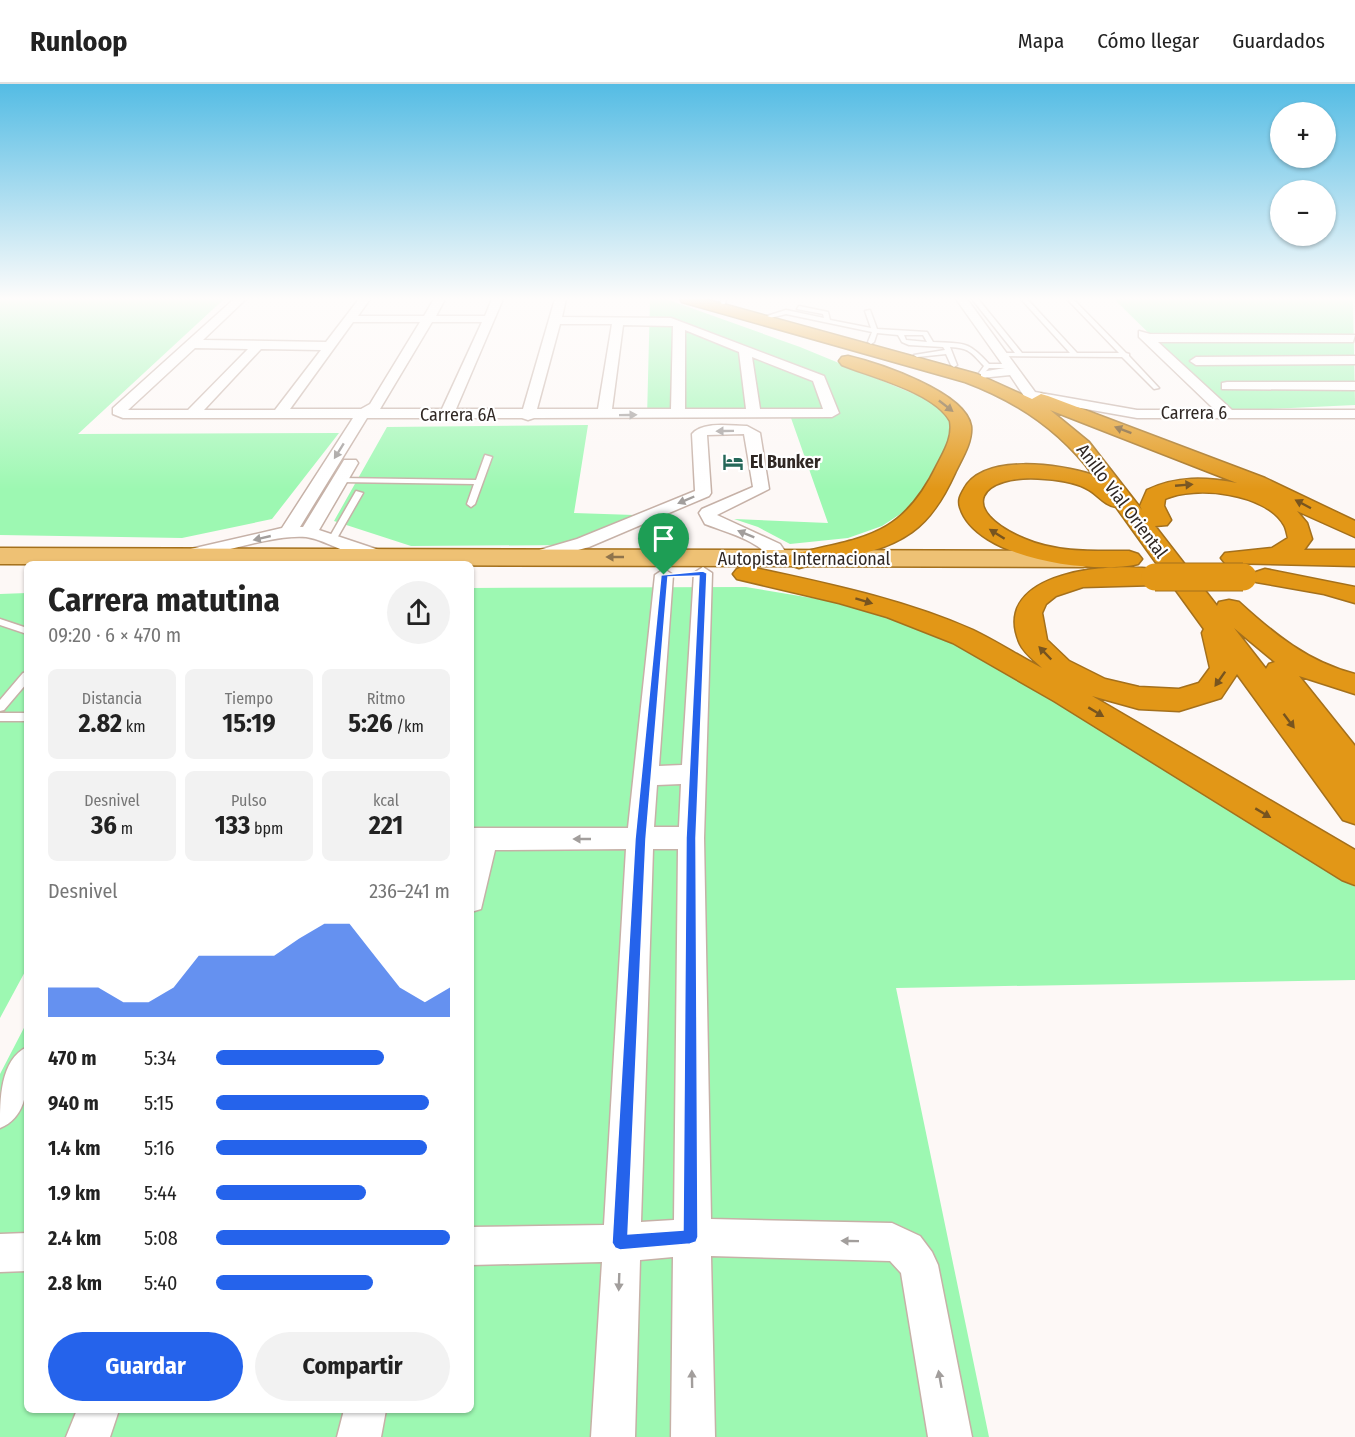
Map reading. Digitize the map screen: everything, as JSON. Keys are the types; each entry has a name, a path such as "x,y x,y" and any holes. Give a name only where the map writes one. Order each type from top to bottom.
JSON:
{"highway":[{"path":"791,560 870,542 908,525 931,498 962,438 960,422 947,406 926,394 851,362"},
{"name":"Anillo Vial Oriental","path":"917,362 1009,393 1052,420 1082,446 1131,511 1355,770"},
{"name":"Anillo Vial Oriental","path":"960,362 985,371 1035,396 1089,436 1159,520 1216,608 1355,810"},
{"path":"1035,396 1257,483 1355,530"},
{"path":"1119,568 1014,543 982,522 973,510 971,498 976,487 988,479 1005,473 1036,471 1071,476 1093,483 1131,511"},
{"path":"1159,520 1152,506 1155,495 1168,487 1200,484 1239,490 1265,500 1285,513 1298,526 1300,540 1290,550 1271,555 1241,568"},
{"name":"Autopista Internacional","path":"1241,568 1355,558"},
{"path":"1119,568 1048,589 1033,601 1027,617 1031,636 1046,655 1069,674 1100,689 1136,699 1169,701 1198,696 1218,684 1224,676 1227,658 1216,608"},
{"name":"Autopista Internacional","path":"1119,568 1241,568 1355,577"},
{"path":"1241,568 1355,595"},
{"path":"746,574 846,596 897,611 963,637 1065,694 1355,869"},
{"path":"1216,608 1288,659 1319,674 1355,684"}],"main road":[{"name":"Autopista Internacional","path":"0,556 535,557 791,560 1119,568"},
{"name":"Autopista Internacional","path":"474,573 664,575 1119,568"},
{"path":"0,572 24,572"}],"street":[{"name":"Carrera 6A","path":"171,362 118,411 123,414 372,412 528,416 832,413 819,379 774,362"},
{"path":"194,413 242,362"},
{"path":"279,414 316,362"},
{"path":"288,532 372,412 403,362"},
{"path":"446,415 469,362"},
{"path":"528,416 544,362"},
{"path":"604,416 612,362"},
{"path":"678,362 678,414"},
{"path":"747,362 754,414"},
{"path":"1006,362 1035,396"},
{"path":"1173,362 1227,413"},
{"path":"985,371 1011,368"},
{"path":"1227,386 1355,386"},
{"name":"Carrera 6","path":"1035,396 1137,414 1355,414"},
{"path":"309,532 340,480 372,412"},
{"path":"535,557 583,543 702,493 699,434 703,431 747,430 753,433 761,489 708,513 711,520 774,548 791,560"},
{"path":"188,555 288,532 309,532 333,538 379,556"},
{"path":"693,1437 690,1237 691,838 703,573"},
{"path":"613,1437 640,839 664,575"},
{"path":"645,776 694,774"},
{"path":"474,874 478,839 691,838"},
{"path":"0,1111 24,1068"},
{"path":"474,1246 620,1243 690,1237 892,1242 907,1249 919,1265 950,1437"},
{"path":"0,1253 24,1252"},
{"path":"88,1437 97,1413"},
{"path":"359,1437 364,1413"}],"lane":[{"path":"980,362 985,371"},
{"path":"1133,362 1156,388"},
{"path":"471,504 488,457"},
{"path":"340,480 479,482"},
{"path":"333,538 359,493"},
{"path":"0,622 24,630"},
{"path":"0,707 24,679"},
{"path":"0,717 24,717"}],"green space":[{"path":"0,362 156,362 78,434 339,433 272,519 182,538 0,535"},
{"path":"648,362 837,362 941,405 956,428 914,505 882,526 848,538 790,544 758,527 734,519 828,523 791,418 647,418"},
{"path":"1178,362 1354,362 1355,405 1228,411"},
{"path":"588,425 574,513 634,515 568,545 411,546 334,521 387,427"},
{"path":"746,587 866,607 936,633 1078,713 1355,887 1355,980 896,988 989,1437 0,1437 0,1074 24,1028 24,1413 474,1413 474,588"},
{"path":"24,593 24,974 0,1018 0,594"}],"place":[{"name":"El Bunker","path":"733,462"}],"route":[{"path":"703,573 691,838 690,1237 620,1243 640,839 664,575 703,573"}]}
